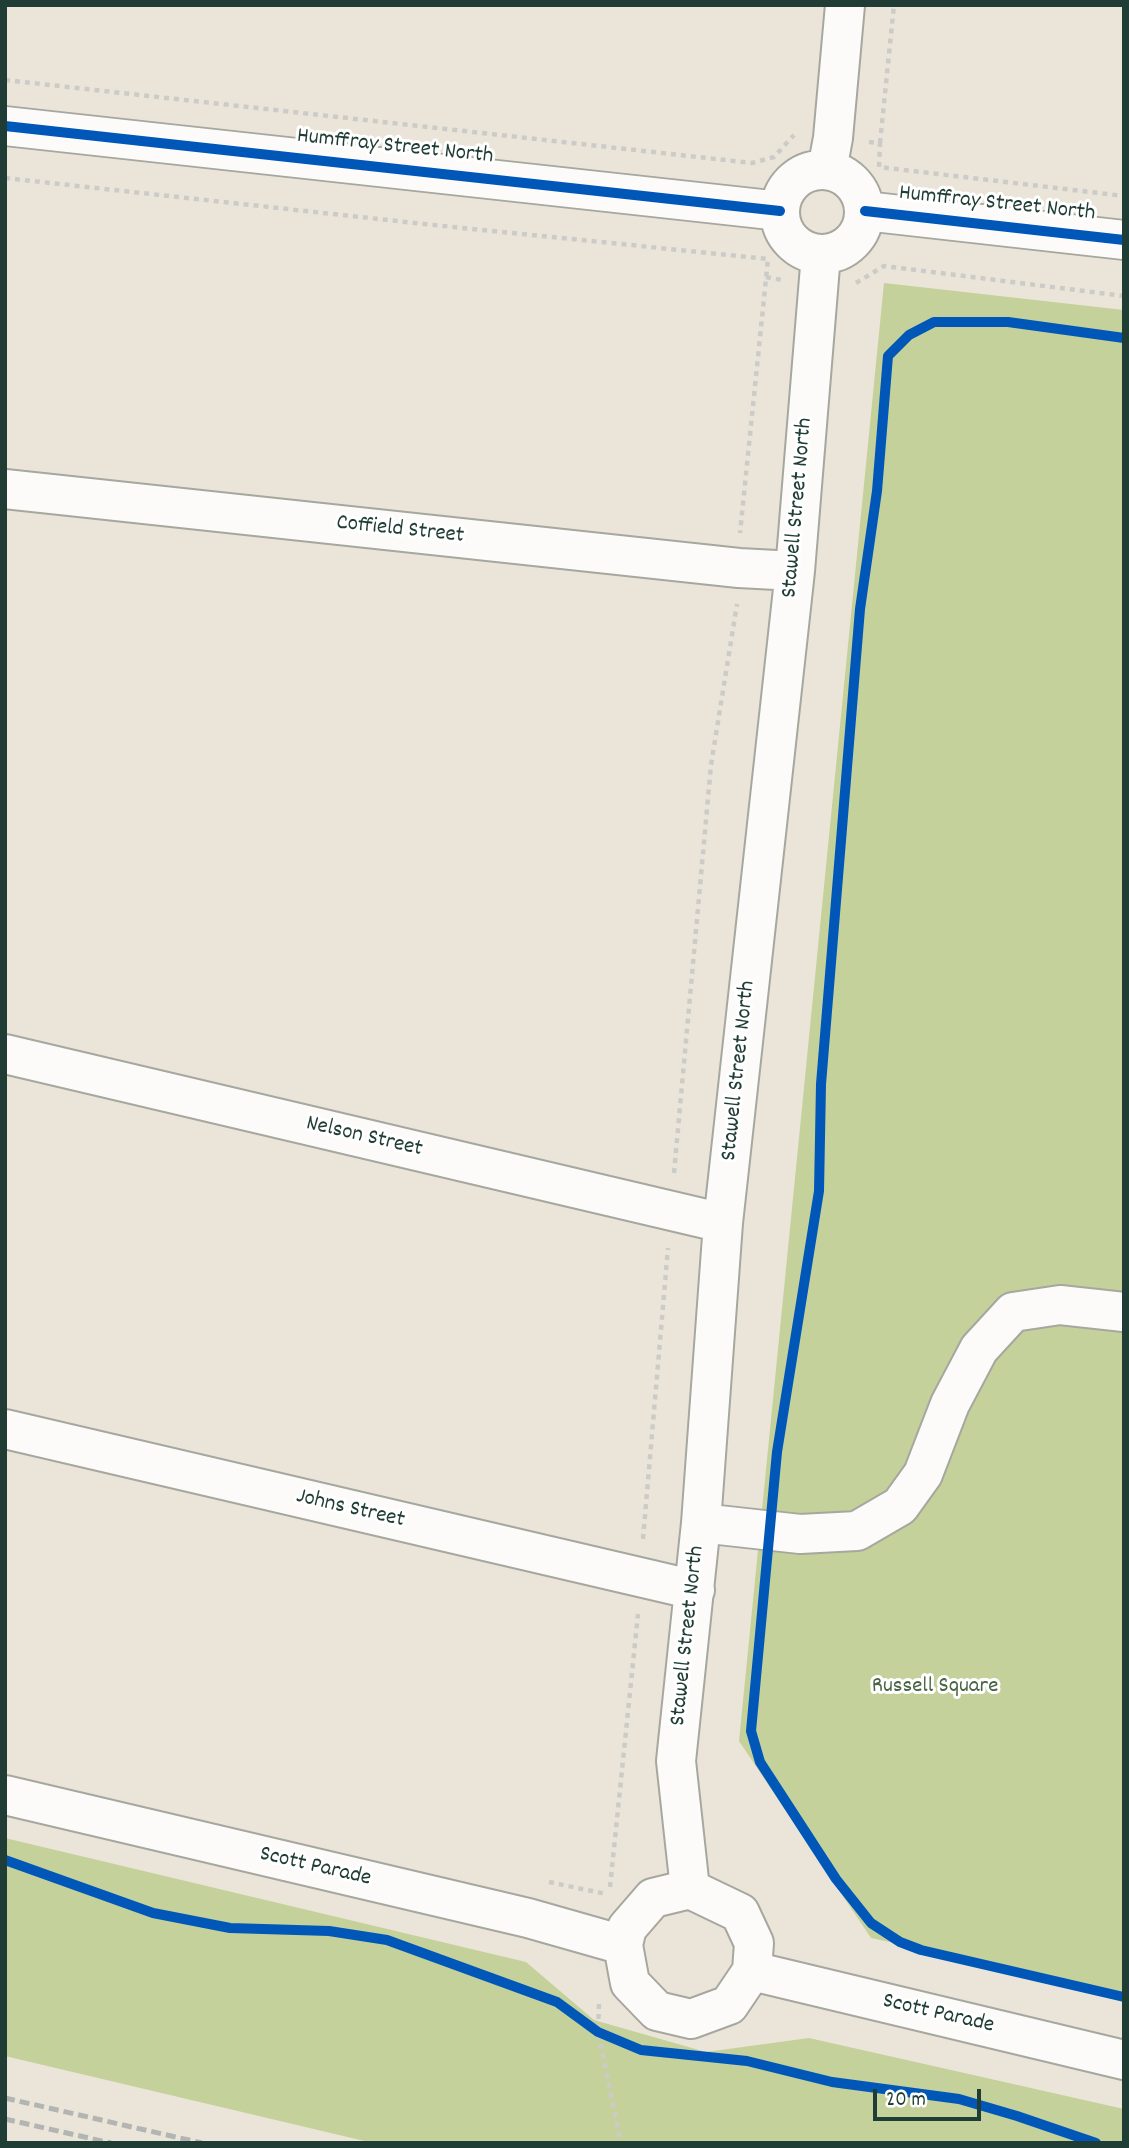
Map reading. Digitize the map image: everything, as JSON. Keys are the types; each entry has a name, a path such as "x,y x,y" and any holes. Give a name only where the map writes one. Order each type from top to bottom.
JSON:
{"street":[{"path":"829,276 831,254 856,239 863,225 865,211 862,196 853,183 841,175 830,154 845,5"},
{"name":"Humffray Street North","path":"5,126 780,211"},
{"path":"829,276 790,239 783,226 780,211 784,194 794,180 810,172 830,154"},
{"name":"Humffray Street North","path":"865,211 1124,240"},
{"name":"Stawell Street North","path":"690,1889 676,1761 701,1523 723,1223 829,276"},
{"name":"Coffield Street","path":"5,489 739,568 795,571"},
{"name":"Nelson Street","path":"5,1054 723,1223"},
{"path":"701,1523 800,1534 857,1531 900,1506 923,1474 950,1404 979,1349 1013,1312 1060,1305 1124,1312"},
{"name":"Johns Street","path":"5,1429 695,1590"},
{"name":"Scott Parade","path":"5,1795 528,1918 612,1942"},
{"path":"690,1889 740,1913 754,1942 752,1970 729,2005 691,2019 657,2011 630,1983 612,1942 653,1898 690,1889"},
{"name":"Scott Parade","path":"752,1970 1124,2060"}],"path":[{"path":"894,5 878,167 1124,196"},
{"path":"5,80 752,163 774,157 792,136 830,154 880,143"},
{"path":"5,177 410,223 768,258 736,606 711,765 640,1578 609,1895 606,1894 612,1942 603,2034 621,2143"},
{"path":"766,277 829,276 884,266 1124,296"},
{"path":"829,276 859,295"},
{"path":"587,2024 603,2034"}],"green space":[{"name":"Russell Square","path":"884,283 1124,310 1124,1992 871,1938 739,1741"},
{"path":"5,1838 526,1962 594,2020 706,2052 809,2038 1124,2109 1124,2143 373,2143 5,2056"}],"railway":[{"path":"5,2098 202,2143"},
{"path":"5,2119 111,2143"}],"cycle path":[{"path":"5,126 780,211"},
{"path":"865,211 1124,240"},
{"path":"1124,338 1008,322 934,322 909,335 888,356 877,491 860,609 821,1084 819,1191 777,1452 751,1731 760,1762 836,1879 871,1923 900,1942 921,1950 1124,1997"},
{"path":"5,1860 153,1913 230,1928 329,1931 387,1940 557,2002 598,2032 641,2050 747,2061 832,2082 959,2099 1096,2143"}]}
